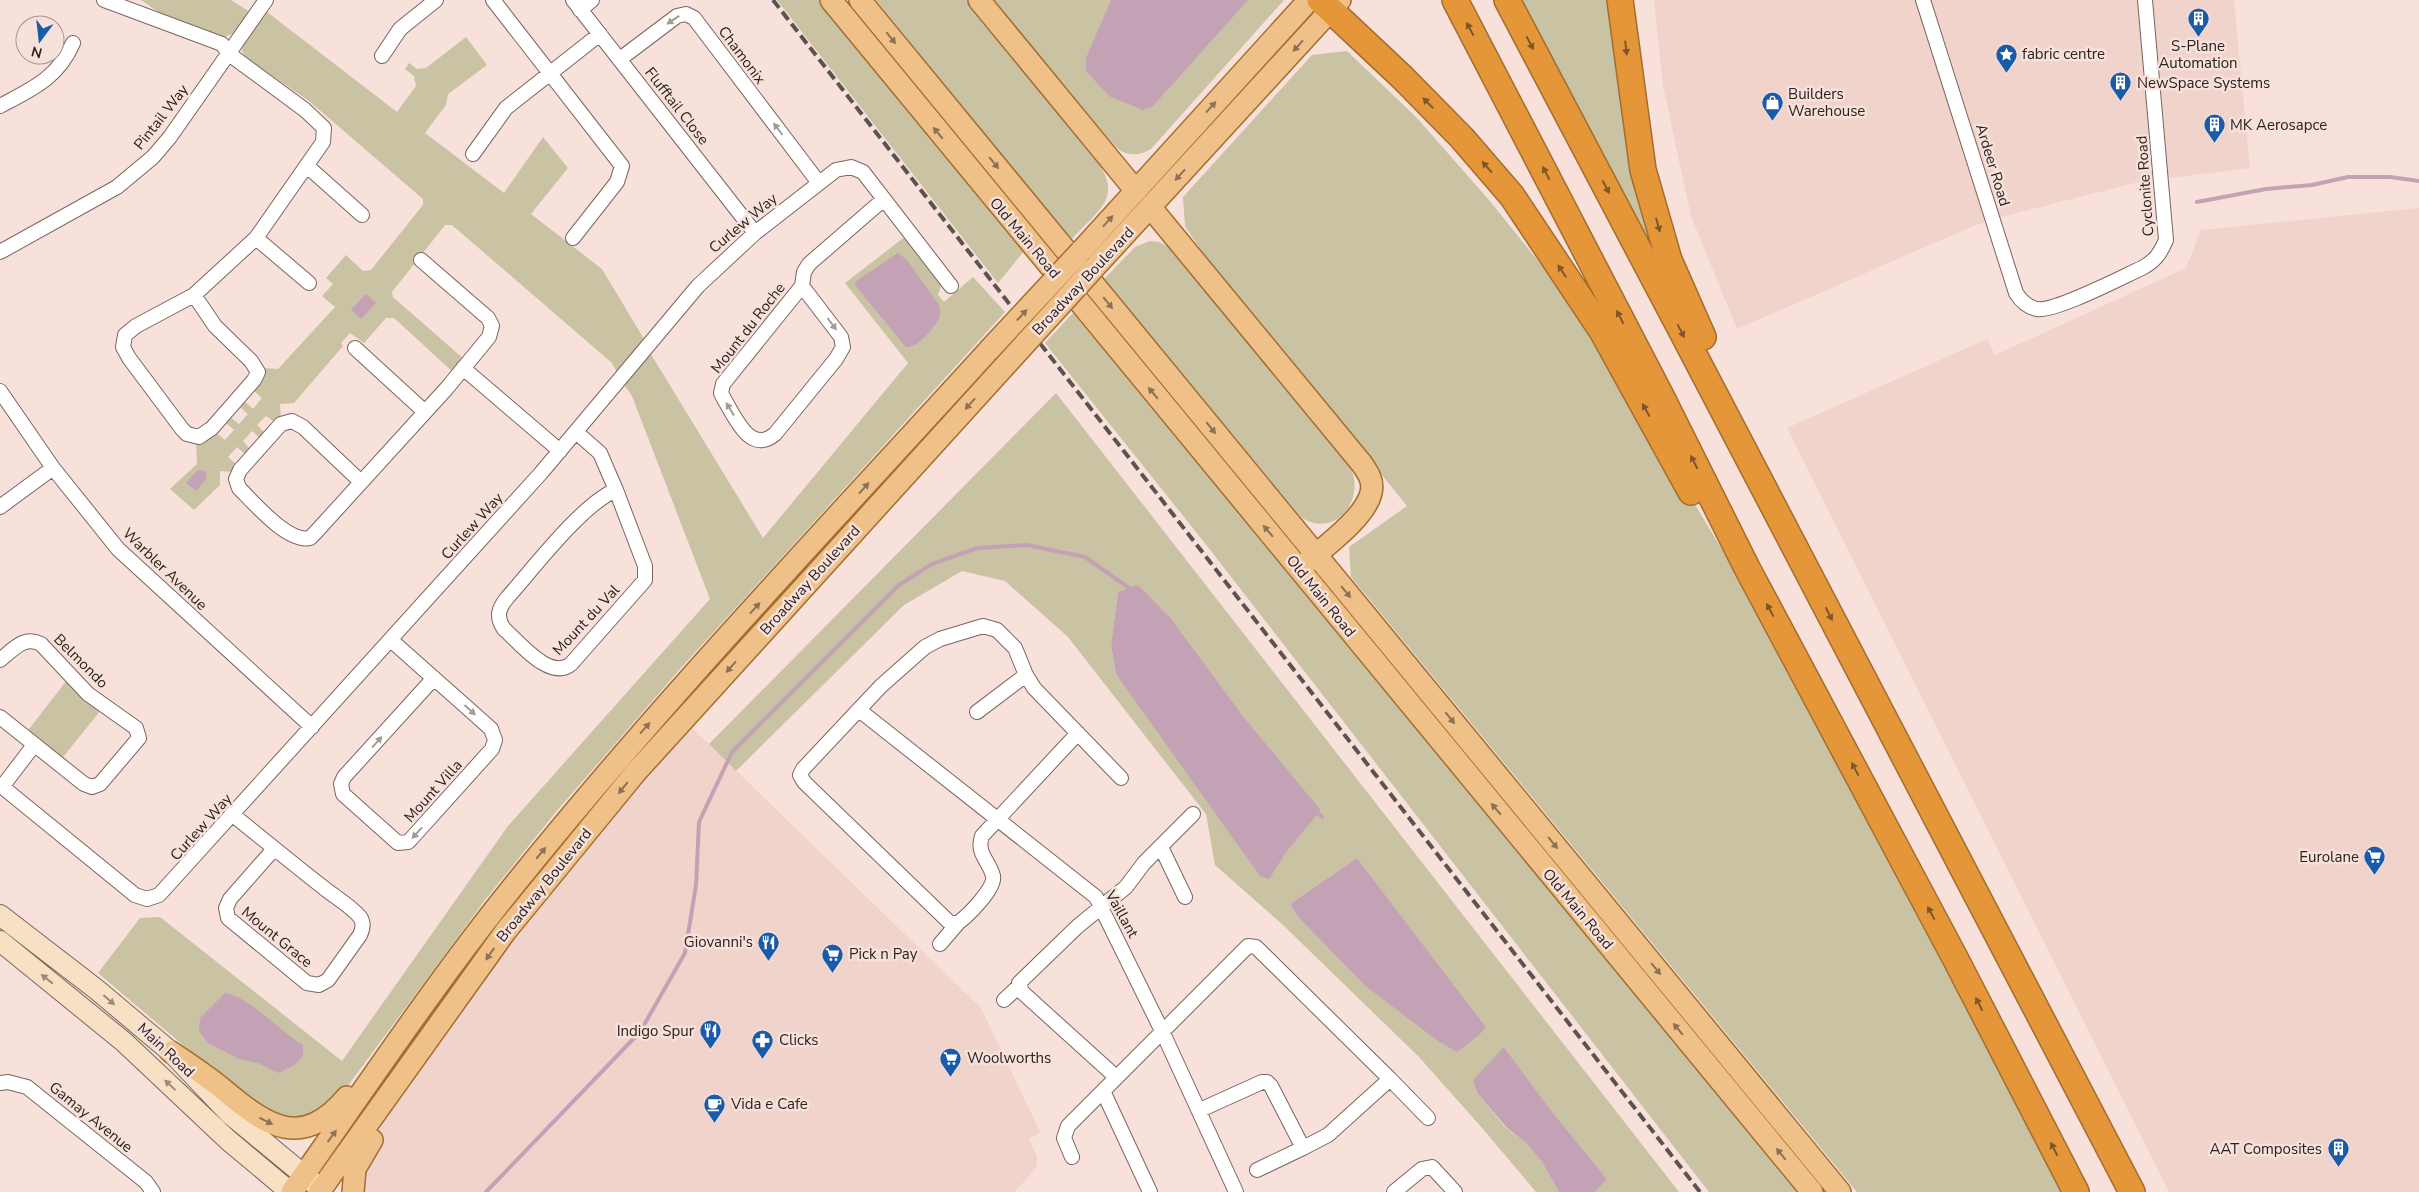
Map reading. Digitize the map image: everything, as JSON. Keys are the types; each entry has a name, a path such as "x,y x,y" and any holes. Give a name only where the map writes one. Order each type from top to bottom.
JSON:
{"highway":[{"path":"1455,0 1648,370 1748,568 1958,964 2076,1192"},
{"path":"1507,0 1811,578 1944,838 2132,1192"},
{"path":"1620,0 1638,145 1666,252 1690,311 1798,530 1811,578"},
{"path":"1325,2 1462,138 1512,196 1602,331 1698,505 1748,568"}],"main road":[{"name":"Old Main Road","path":"831,0 1812,1192"},
{"name":"Old Main Road","path":"860,0 1840,1192"},
{"path":"979,0 1136,190"},
{"name":"Broadway Boulevard","path":"295,1186 420,1008 510,890 625,750 1136,190 1325,2"},
{"name":"Broadway Boulevard","path":"322,1191 505,932 636,772 1094,268 1151,208 1325,2"},
{"path":"1151,208 1370,476 1371,493 1367,503 1356,518 1299,569"},
{"name":"Main Road","path":"0,915 96,988 170,1052 230,1114 295,1186"},
{"name":"Main Road","path":"0,941 124,1042 228,1140 295,1186 322,1191"},
{"path":"170,1052 194,1067 247,1110 265,1122 288,1128 300,1128 327,1118 336,1110 420,1008"},
{"path":"353,1192 353,1176 359,1161 399,1098 445,1018"}],"street":[{"path":"104,0 222,44 229,54 305,110 324,128 323,142 256,238 194,295 130,330 125,335 123,347 182,429 187,434 199,438 206,435 224,415 254,380 258,372 250,360 214,326 194,295"},
{"name":"Pintail Way","path":"0,252 92,202 135,173 170,137 266,0"},
{"path":"382,56 400,29 436,0"},
{"path":"493,0 622,166 617,182 573,238"},
{"path":"576,5 592,0"},
{"name":"Ardeer Road","path":"1923,0 2016,293 2021,300 2037,309 2058,305"},
{"name":"Cyclonite Road","path":"2058,305 2153,262 2161,253 2166,240 2146,0"},
{"name":"Flufftail Close","path":"576,5 755,233"},
{"name":"Chamonix","path":"620,59 677,16 686,14 694,18 819,183"},
{"path":"472,154 506,108 600,34"},
{"path":"0,106 55,72 66,60 73,43"},
{"path":"307,166 362,215"},
{"name":"Curlew Way","path":"1,786 130,891 147,899 164,892 560,451 676,308 716,267 755,233 819,183 840,168 851,167 863,172 951,286"},
{"name":"Mount du Roche","path":"802,286 841,336 842,347 836,359 775,434 768,440 756,441 746,435 724,399 723,384 802,286 804,272 809,264 884,199"},
{"path":"256,238 309,283"},
{"path":"361,482 303,427 292,421 281,424 240,470 236,479 239,488 285,531 296,538 304,539 315,533 464,368 489,338 492,326 488,318 421,260"},
{"path":"355,348 425,412"},
{"path":"464,368 560,451"},
{"name":"Warbler Avenue","path":"0,391 53,468 122,553 312,728"},
{"name":"Mount du Val","path":"576,432 600,453 616,490 645,566 646,576 639,588 570,664 563,670 551,669 504,629 499,622 499,610 506,598 582,515 598,499 616,490"},
{"path":"0,507 53,468"},
{"path":"958,923 949,922 801,778 803,769 893,675 925,647 940,639 978,627 989,626 1004,636 1019,654 1026,675 1034,688 1120,778"},
{"name":"Mount Villa","path":"391,640 434,678 491,729 495,736 495,745 411,839 408,842 398,843 344,794 341,784 344,777 434,678"},
{"name":"Belmondo","path":"0,660 25,641 36,641 42,644 88,694 131,724 139,733 135,744 100,784 92,787 84,784 0,717"},
{"path":"977,712 1026,675"},
{"name":"Vaillant","path":"859,710 1093,894 1102,906 1200,1110 1235,1192"},
{"path":"940,944 993,885 993,876 982,856 980,843 982,836 1078,732"},
{"path":"1,786 34,745"},
{"path":"1004,1000 1060,942 1126,887 1161,846 1193,814"},
{"name":"Mount Grace","path":"233,815 274,848 361,919 363,927 360,935 328,980 322,984 308,983 228,918 226,908 230,899 274,848"},
{"path":"1161,846 1185,897"},
{"path":"1072,1157 1064,1138 1068,1126 1163,1033 1245,947 1251,946 1428,1118"},
{"path":"1019,986 1022,992 1116,1078"},
{"path":"1257,1170 1328,1135 1390,1079"},
{"name":"Gamay Avenue","path":"0,1083 8,1082 27,1087 146,1182 153,1192"},
{"path":"1200,1110 1262,1082 1267,1082 1271,1086 1303,1148"},
{"path":"1103,1090 1150,1192"},
{"path":"1394,1192 1422,1169 1429,1166 1437,1170 1455,1192"}],"shaded area":[{"path":"141,0 231,0 250,12 235,33 224,37 173,22"},
{"path":"777,0 826,0 1024,251 998,283"},
{"path":"876,0 966,0 1089,149 1100,165 1106,178 1108,189 1106,199 1101,208 1071,240"},
{"path":"992,0 1284,0 1151,149 1146,152 1131,154 1118,149 1114,145"},
{"path":"1111,0 1248,0 1152,107 1143,110 1109,96 1086,71 1086,58"},
{"path":"1520,0 1613,0 1666,281"},
{"path":"1654,0 2234,0 2250,168 2139,182 2000,217 1971,227 1737,329 1691,216 1663,86"},
{"path":"267,12 397,112 416,86 414,76 405,69 409,63 417,69 426,68 466,37 487,65 448,94 446,105 425,133 504,193 543,137 568,168 531,214 602,269 644,339 617,372 612,363 452,225 445,225 392,292 393,297 465,360 454,373 394,318 386,318 364,343 350,333 341,343 343,346 294,403 280,404 281,420 276,423 266,416 257,425 266,434 261,439 252,431 243,441 251,450 246,455 237,447 228,457 237,465 233,472 220,471 220,485 194,510 170,489 197,464 196,442 215,432 225,440 234,430 225,422 230,417 239,424 248,414 239,406 244,401 253,409 262,398 253,390 261,382 262,368 278,369 335,307 322,296 333,284 326,278 346,255 363,271 371,270 423,205 423,199 309,101 245,57 242,51 243,45"},
{"path":"1347,51 1416,117 1489,200 1559,287 1617,374 1767,625 2064,1192 1857,1192 1351,577 1349,547 1407,506 1204,255 1185,226 1183,197 1312,55"},
{"path":"2419,208 2419,1192 2169,1192 1787,428 1987,339 1995,355 2186,268 2201,230"},
{"path":"906,236 942,283 938,295 944,302 973,277 1005,312 680,669 555,813 485,900 334,1103 296,1121 256,1107 98,973 140,918 160,917 342,1061 508,826 710,599 632,396 623,383 649,351 763,538 908,363 845,283"},
{"path":"1150,241 1159,242 1171,248 1350,466 1354,478 1354,491 1351,502 1345,512 1337,519 1327,523 1315,523 1302,518 1103,280 1135,247"},
{"path":"898,253 907,260 939,305 940,310 939,318 930,332 910,347 906,347 855,285 856,281"},
{"path":"366,294 376,303 361,319 351,310"},
{"path":"1073,313 1798,1192 1709,1192 1204,542 1045,343"},
{"path":"1056,393 1679,1192 1595,1192 1607,1179 1550,1109 1504,1047 1478,1094 1506,1128 1526,1143 1542,1162 1559,1192 1536,1192 1419,1057 1282,924 1215,865 1206,814 1068,637 1005,581 962,571 904,605 736,771 709,744","holes":["1118,592 1173,621 1243,716 1321,810 1285,854 1132,695 1116,674 1111,645","1357,858 1486,1027 1363,984 1298,917 1290,904"]},
{"path":"198,470 205,471 207,478 196,491 186,483"},
{"path":"1138,585 1173,621 1243,716 1321,810 1285,854 1269,879 1260,876 1116,674 1111,645 1118,592"},
{"path":"67,680 100,711 60,761 26,733"},
{"path":"684,720 981,1008 1040,1132 1029,1139 1037,1157 1036,1168 1015,1192 354,1192 359,1162 448,1018"},
{"path":"1357,858 1486,1027 1478,1036 1457,1052 1438,1041 1363,984 1298,917 1290,904"},
{"path":"225,993 244,1001 303,1045 303,1056 294,1065 279,1073 258,1063 239,1059 208,1043 199,1031 200,1018"},
{"path":"1504,1047 1550,1109 1607,1179 1595,1192 1559,1192 1542,1162 1526,1143 1507,1128 1478,1094 1473,1080"}],"waterway":[{"path":"2197,202 2266,189 2312,185 2348,177 2390,177 2419,181"},
{"path":"486,1192 640,1032 685,953 696,885 699,822 732,752 899,585 932,564 977,548 1027,545 1085,557 1132,590"},
{"path":"1315,811 1322,817"}],"railway":[{"path":"773,0 1700,1192"}],"place":[{"name":"S-Plane Automation","path":"2198,37"},
{"name":"fabric centre","path":"2006,73"},
{"name":"NewSpace Systems","path":"2121,102"},
{"name":"Builders Warehouse","path":"1772,122"},
{"name":"MK Aerosapce","path":"2214,144"},
{"name":"Eurolane","path":"2375,876"},
{"name":"Giovanni's","path":"769,961"},
{"name":"Pick n Pay","path":"833,973"},
{"name":"Indigo Spur","path":"710,1050"},
{"name":"Clicks","path":"763,1059"},
{"name":"Woolworths","path":"951,1077"},
{"name":"Vida e Cafe","path":"715,1123"},
{"name":"AAT Composites","path":"2338,1168"}]}
